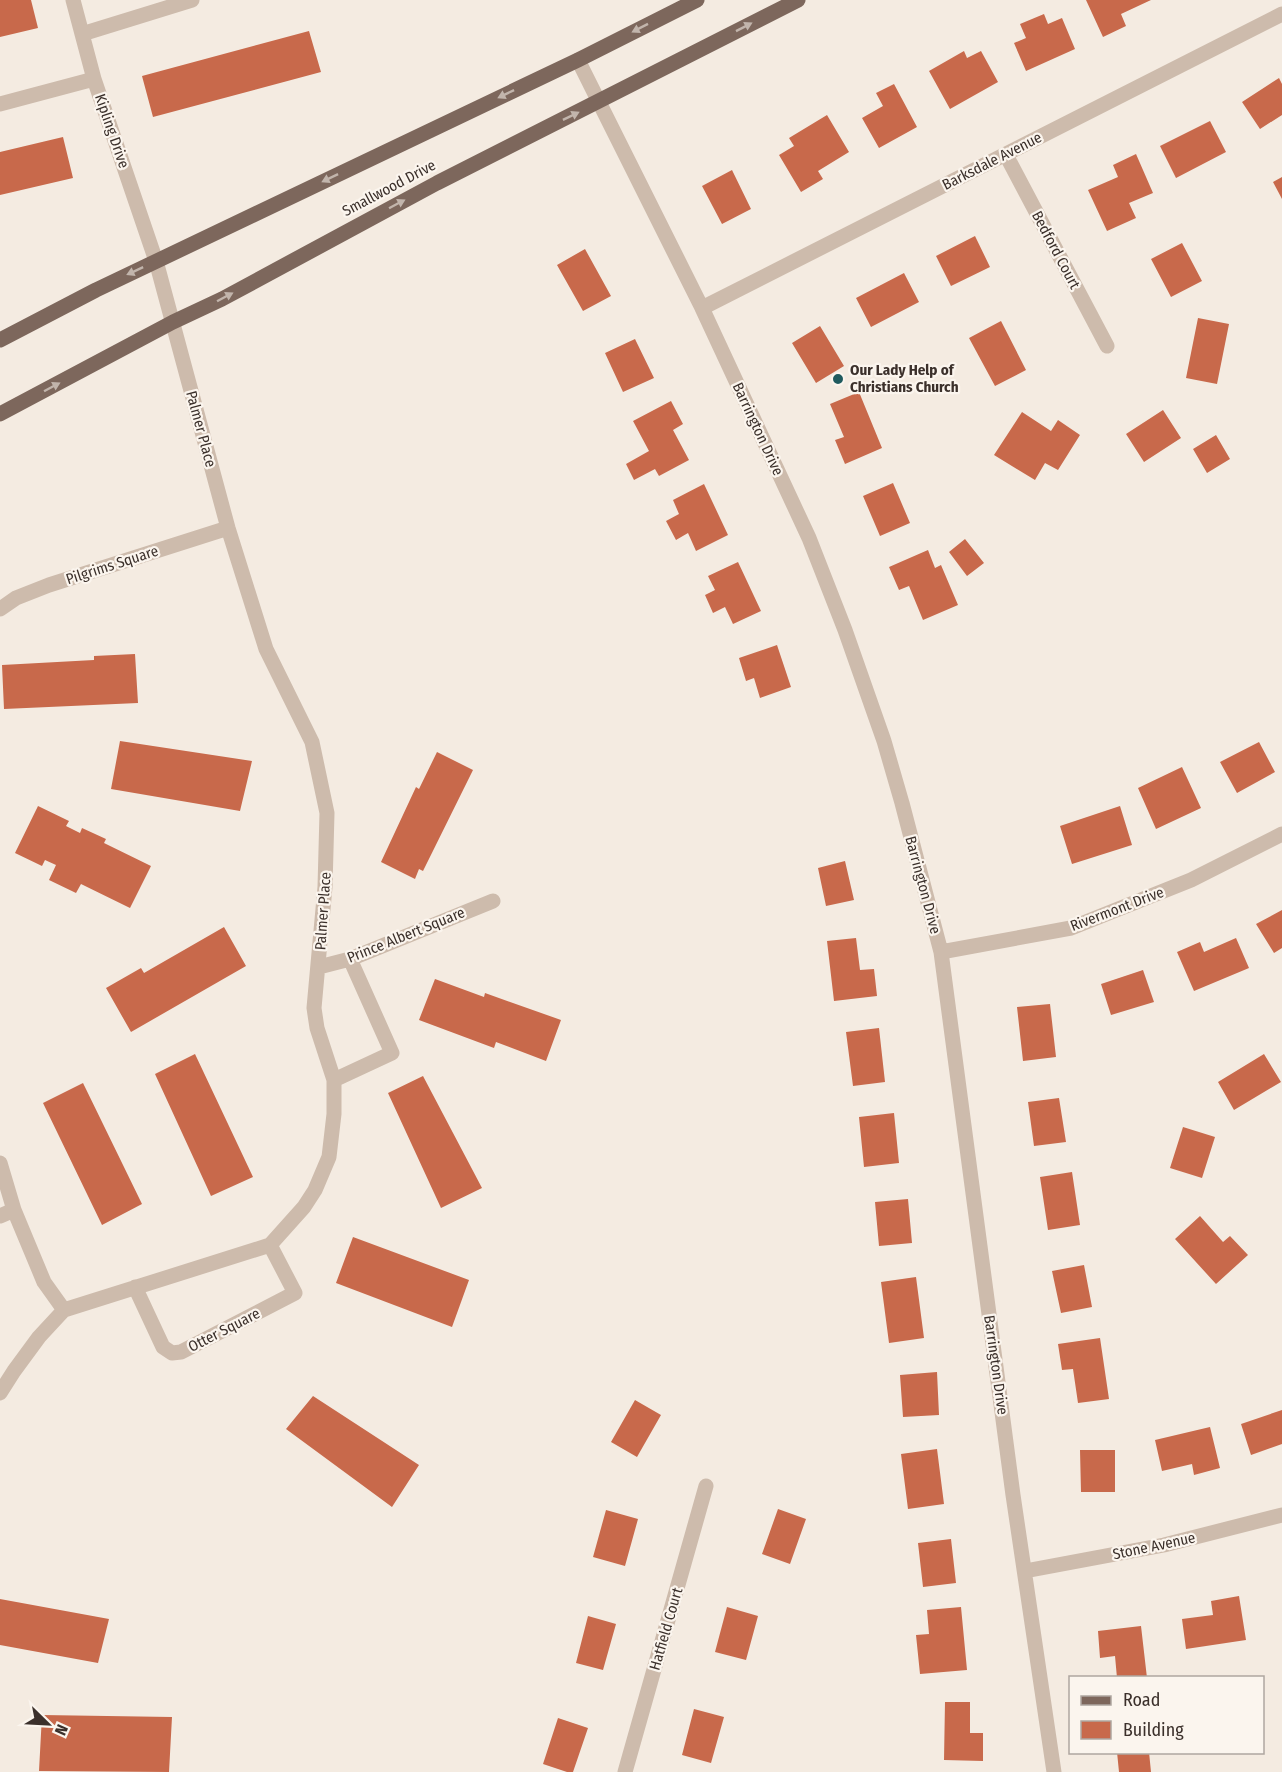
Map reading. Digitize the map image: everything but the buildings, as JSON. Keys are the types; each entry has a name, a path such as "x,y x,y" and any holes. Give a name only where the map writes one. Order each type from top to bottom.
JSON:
{"main road":[{"path":"0,340 96,290 578,60 696,0"},
{"name":"Smallwood Drive","path":"0,414 172,322 222,299 437,183 798,0"}],"street":[{"name":"Kipling Drive","path":"73,0 94,78 156,261"},
{"path":"82,34 192,0"},
{"name":"Barksdale Avenue","path":"702,308 1282,14"},
{"name":"Barrington Drive","path":"578,60 702,308 809,538 845,630 887,752 941,952 1013,1495 1054,1772"},
{"path":"0,104 94,78"},
{"name":"Bedford Court","path":"1006,155 1107,346"},
{"name":"Palmer Place","path":"156,261 228,528 266,649 312,742 327,813 326,870 314,1008 316,1028 334,1080 333,1134 323,1174 304,1207 270,1245"},
{"name":"Pilgrims Square","path":"0,609 16,598 49,585 228,528"},
{"name":"Rivermont Drive","path":"941,952 1071,928 1191,880 1282,834"},
{"name":"Prince Albert Square","path":"319,967 350,959 493,901"},
{"path":"334,1080 393,1053 350,959"},
{"path":"0,1163 7,1213 44,1282 64,1310"},
{"path":"0,1393 39,1337 64,1310 270,1245"},
{"name":"Otter Square","path":"135,1287 163,1347 172,1353 181,1353 295,1293 270,1245"},
{"name":"Hatfield Court","path":"625,1772 706,1486"},
{"name":"Stone Avenue","path":"1025,1571 1164,1545 1282,1515"}],"place":[{"name":"Our Lady Help of Christians Church","path":"838,379"}]}
